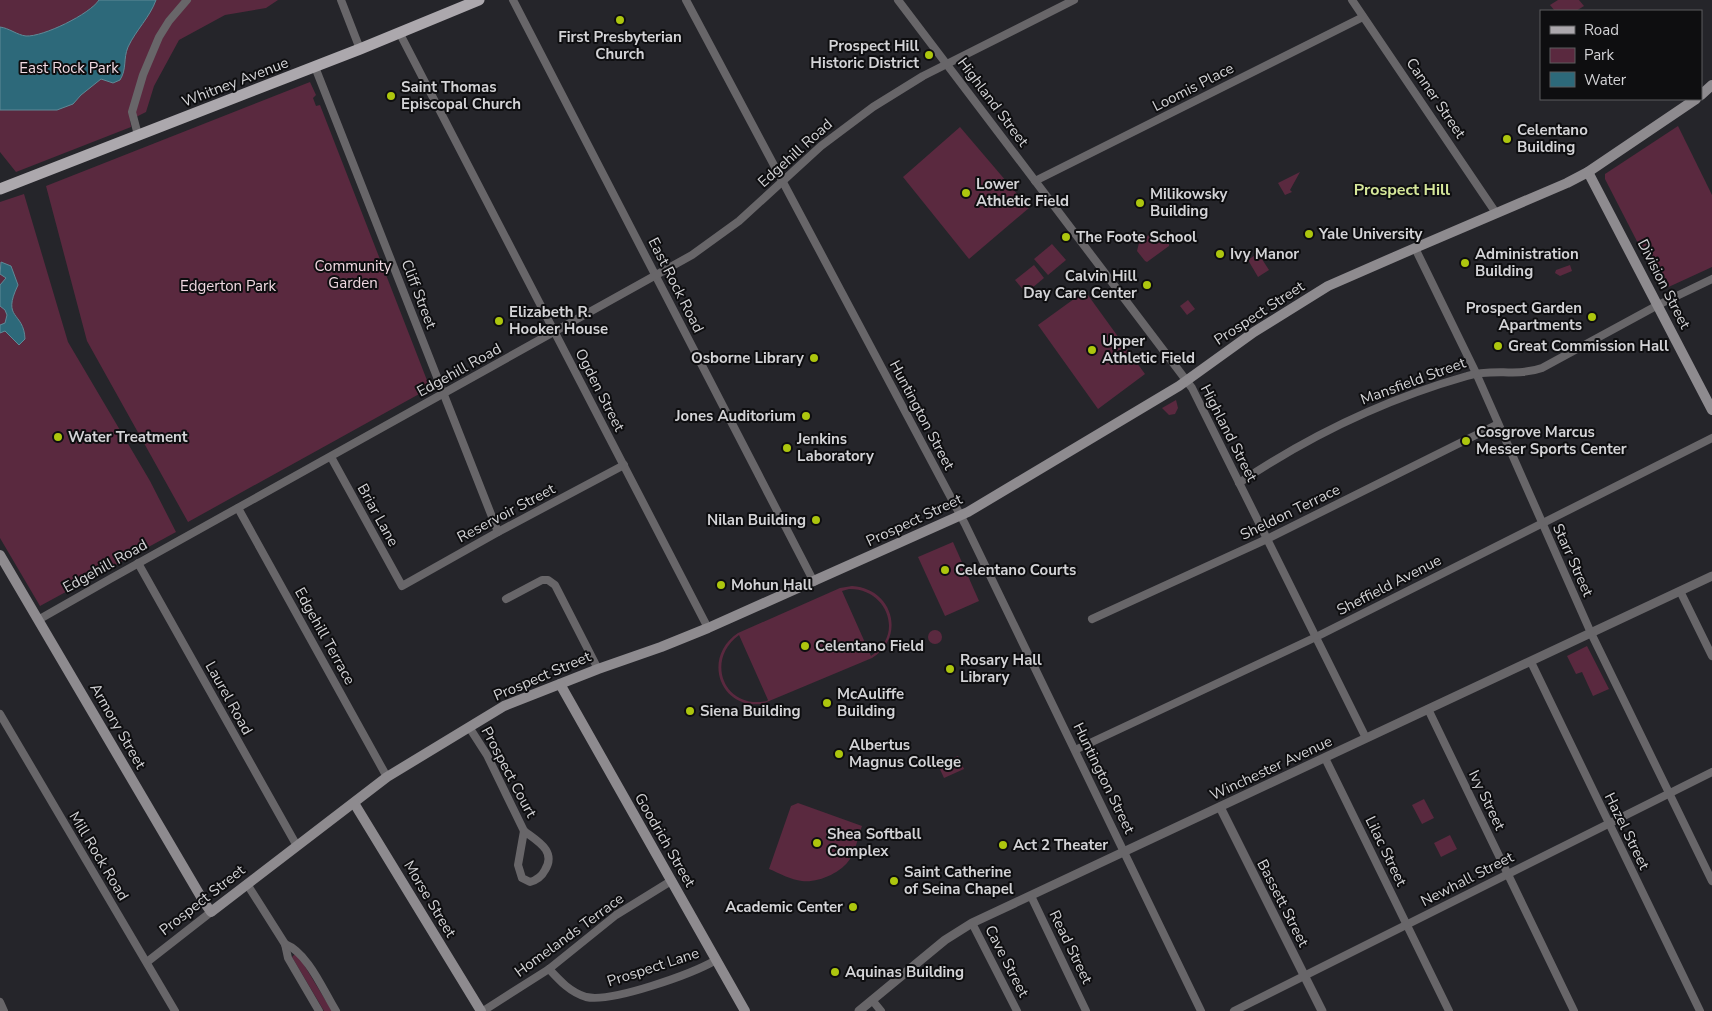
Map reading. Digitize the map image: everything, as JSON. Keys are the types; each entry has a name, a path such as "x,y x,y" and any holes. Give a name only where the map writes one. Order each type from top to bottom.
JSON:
{"main road":[{"name":"Whitney Avenue","path":"0,190 315,67 479,0"},
{"path":"1702,94 1712,85"},
{"name":"Prospect Street","path":"211,912 387,777 504,706 598,668 661,647 708,628 960,515 1029,476 1186,381 1254,332 1321,290 1340,280 1567,183 1588,172 1695,100"},
{"name":"Division Street","path":"1588,172 1712,410"},
{"name":"Armory Street","path":"0,555 211,912"},
{"name":"Goodrich Street","path":"560,684 745,1011"},
{"name":"Morse Street","path":"354,802 482,1011"}],"street":[{"path":"138,135 132,112 143,75 159,37 169,21 187,0"},
{"path":"340,0 360,49"},
{"name":"East Rock Road","path":"513,0 814,582"},
{"name":"Huntington Street","path":"686,0 960,515 1201,1011"},
{"name":"Highland Street","path":"898,0 1192,388 1366,738"},
{"name":"Edgehill Road","path":"38,620 692,255 754,210 821,146 859,116 946,64 1074,0"},
{"name":"Canner Street","path":"1352,0 1496,213"},
{"name":"Loomis Place","path":"1035,181 1363,17"},
{"name":"Ogden Street","path":"399,32 708,628"},
{"name":"Cliff Street","path":"315,67 498,532"},
{"name":"Starr Street","path":"1414,248 1476,373 1591,633 1712,881"},
{"name":"Mansfield Street","path":"1239,483 1290,450 1372,409 1476,373 1519,373 1531,372 1542,368 1658,305 1712,280"},
{"name":"Sheldon Terrace","path":"1092,619 1267,540 1498,424"},
{"name":"Sheffield Avenue","path":"1075,750 1316,637 1712,438"},
{"name":"Briar Lane","path":"331,457 402,586"},
{"name":"Reservoir Street","path":"402,586 624,465"},
{"name":"Edgehill Terrace","path":"238,508 387,777"},
{"name":"Laurel Road","path":"138,563 297,846"},
{"name":"Winchester Avenue","path":"858,1011 944,940 972,923 1712,576"},
{"path":"506,599 542,580 548,580 555,586 598,668"},
{"path":"1680,591 1712,656"},
{"name":"Hazel Street","path":"1531,662 1700,1011"},
{"name":"Ivy Street","path":"1428,709 1574,1011"},
{"name":"Mill Rock Road","path":"0,714 175,1011"},
{"name":"Prospect Court","path":"469,727 487,755 524,831 541,842 549,854 547,868 538,878 530,882 522,878 519,869 524,831"},
{"name":"Lilac Street","path":"1325,758 1449,1011"},
{"name":"Newhall Street","path":"1234,1011 1712,772"},
{"name":"Bassett Street","path":"1220,807 1322,1011"},
{"name":"Homelands Terrace","path":"482,1011 549,968 616,915 671,881"},
{"path":"247,884 285,944 288,958 319,1011"},
{"name":"Read Street","path":"1031,896 1086,1011"},
{"name":"Prospect Street","path":"146,962 211,912"},
{"name":"Cave Street","path":"972,923 1017,1011"},
{"path":"285,944 298,950 336,1011"},
{"name":"Prospect Lane","path":"549,968 561,982 574,991 586,996 603,998 632,992 692,971 716,960"},
{"path":"872,1000 881,1011"},
{"path":"0,1002 4,1011"}],"green space":[{"name":"East Rock Park","path":"0,0 278,0 266,8 225,15 179,40 154,86 146,112 130,120 131,127 16,172 0,152"},
{"path":"1558,0 1579,0 1584,6 1578,10 1554,10 1550,5"},
{"name":"Edgerton Park","path":"310,82 316,95 313,98 316,106 320,105 430,388 188,522 87,341 46,186"},
{"path":"1678,126 1712,195 1712,267 1662,290 1605,179 1605,174"},
{"name":"Lower Athletic Field","path":"960,127 1029,208 969,259 903,177"},
{"path":"1300,172 1290,190 1292,192 1285,195 1278,183"},
{"path":"24,194 68,342 150,481 176,532 40,606 0,538 0,202"},
{"path":"1150,234 1167,238 1169,246 1147,262 1137,251 1139,243"},
{"path":"1052,244 1066,260 1048,275 1034,259"},
{"path":"1258,253 1269,270 1258,277 1248,260"},
{"path":"1034,265 1044,278 1026,293 1015,280"},
{"path":"1570,265 1572,271 1560,276 1555,273 1556,270"},
{"name":"Upper Athletic Field","path":"1085,291 1145,374 1098,409 1038,325"},
{"path":"1188,300 1195,309 1187,315 1180,306"},
{"path":"1176,400 1178,408 1175,414 1169,415 1162,408"},
{"name":"Celentano Courts","path":"953,542 979,601 945,616 918,557"},
{"name":"Celentano Field","path":"852,586 866,589 877,595 885,604 890,614 892,626 889,638 883,649 872,658 762,704 747,703 735,698 726,690 720,679 718,667 727,643 738,633 840,588","holes":["849,589 862,591 873,596 882,604 887,614 889,625 887,637 881,647 871,656 842,591","739,635 768,700 767,701 752,702 740,698 730,691 724,681 721,670 723,658 728,646"]},
{"path":"935,630 940,632 942,637 940,642 935,644 930,642 928,637 930,632"},
{"path":"1587,646 1609,689 1593,696 1582,672 1576,674 1567,656"},
{"path":"958,756 964,769 944,778 938,765"},
{"path":"1424,799 1434,818 1422,824 1412,805"},
{"name":"Shea Softball Complex","path":"798,803 862,826 850,859 841,869 822,879 798,880 769,869 791,806"},
{"path":"1450,835 1457,849 1441,857 1434,843"},
{"path":"295,954 298,955 332,1011 324,1011 292,957"}],"water":[{"path":"99,0 156,0 128,47 124,72 120,80 113,83 101,79 73,104 57,110 0,110 0,27 26,36 43,33 66,24 86,12"},
{"path":"1,262 11,266 18,285 13,296 12,310 24,330 25,339 19,345 5,331 0,333 0,325 5,323 7,315 0,306 0,285 6,278 0,274"}],"place":[{"name":"First Presbyterian Church","path":"620,20"},
{"name":"Prospect Hill Historic District","path":"929,55"},
{"name":"Saint Thomas Episcopal Church","path":"391,96"},
{"name":"Celentano Building","path":"1507,139"},
{"name":"Lower Athletic Field","path":"966,193"},
{"name":"Milikowsky Building","path":"1140,203"},
{"name":"Yale University","path":"1309,234"},
{"name":"The Foote School","path":"1066,237"},
{"name":"Ivy Manor","path":"1220,254"},
{"name":"Administration Building","path":"1465,263"},
{"name":"Calvin Hill Day Care Center","path":"1147,285"},
{"name":"Prospect Garden Apartments","path":"1592,317"},
{"name":"Elizabeth R. Hooker House","path":"499,321"},
{"name":"Great Commission Hall","path":"1498,346"},
{"name":"Upper Athletic Field","path":"1092,350"},
{"name":"Osborne Library","path":"814,358"},
{"name":"Jones Auditorium","path":"806,416"},
{"name":"Water Treatment","path":"58,437"},
{"name":"Cosgrove Marcus Messer Sports Center","path":"1466,441"},
{"name":"Jenkins Laboratory","path":"787,448"},
{"name":"Nilan Building","path":"816,520"},
{"name":"Celentano Courts","path":"945,570"},
{"name":"Mohun Hall","path":"721,585"},
{"name":"Celentano Field","path":"805,646"},
{"name":"Rosary Hall Library","path":"950,669"},
{"name":"McAuliffe Building","path":"827,703"},
{"name":"Siena Building","path":"690,711"},
{"name":"Albertus Magnus College","path":"839,754"},
{"name":"Shea Softball Complex","path":"817,843"},
{"name":"Act 2 Theater","path":"1003,845"},
{"name":"Saint Catherine of Seina Chapel","path":"894,881"},
{"name":"Academic Center","path":"853,907"},
{"name":"Aquinas Building","path":"835,972"}],"district":[{"name":"Prospect Hill","path":"1402,190"}],"park label":[{"name":"Community Garden","path":"353,274"}]}
